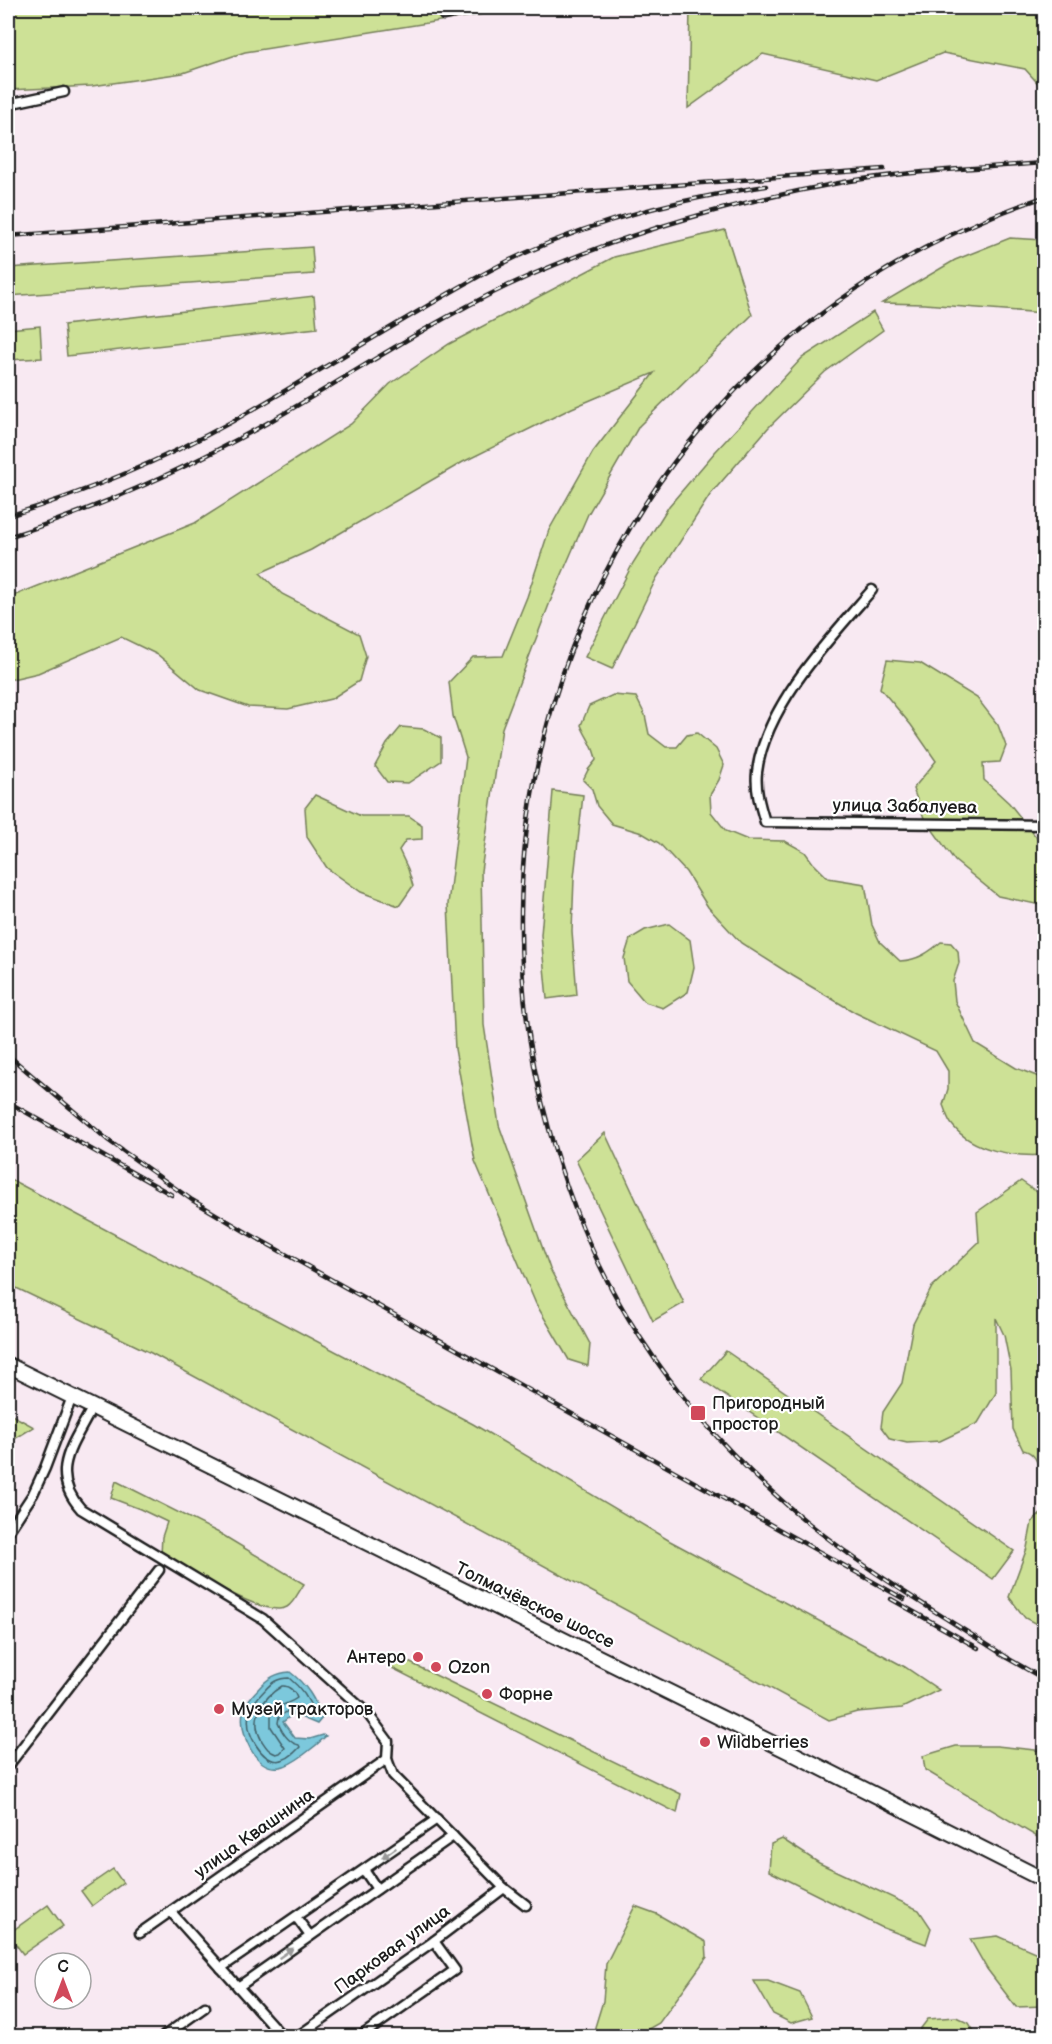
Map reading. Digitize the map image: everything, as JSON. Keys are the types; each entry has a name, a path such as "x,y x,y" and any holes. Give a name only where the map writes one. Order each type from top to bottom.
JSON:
{"main road":[{"name":"Толмачёвское шоссе","path":"8,1365 670,1692 1044,1880"}],"street":[{"path":"444,15 476,8"},
{"path":"8,104 64,92"},
{"name":"улица Забалуева","path":"872,590 830,638 781,704 765,739 756,772 758,802 765,822 1044,825"},
{"path":"8,1532 33,1494 72,1397"},
{"path":"92,1408 67,1455 64,1475 69,1496 81,1509 263,1619 368,1714 388,1741 387,1759 393,1775 504,1888 526,1905"},
{"path":"8,1766 159,1570"},
{"name":"улица Квашнина","path":"140,1933 387,1759"},
{"path":"221,1968 437,1820"},
{"path":"238,1987 453,1836"},
{"path":"364,1870 377,1889"},
{"name":"Парковая улица","path":"298,2037 434,1941 504,1888"},
{"path":"171,1912 282,2037"},
{"path":"296,1917 310,1936"},
{"path":"361,2037 455,1970 434,1941"},
{"path":"164,2037 205,2007"}],"green space":[{"path":"8,8 522,8 245,52 183,73 92,86 8,90"},
{"path":"690,8 1044,8 1044,90 1025,69 943,53 876,80 763,54 688,108"},
{"path":"725,230 752,315 639,426 588,514 550,602 502,728 481,871 484,1025 499,1125 550,1269 590,1344 588,1366 569,1360 536,1304 475,1161 455,1049 448,904 466,757 453,716 449,682 473,657 503,656 527,597 549,530 593,452 654,373 572,408 463,462 311,550 260,573 282,594 359,634 366,656 359,681 331,699 288,709 248,707 200,690 158,655 121,637 38,673 8,680 8,598 195,523 351,424 390,384 449,344 614,257"},
{"path":"1010,238 1044,240 1044,313 882,303 955,260"},
{"path":"312,247 314,274 8,296 8,268"},
{"path":"314,296 317,328 67,356 64,325"},
{"path":"873,312 883,330 825,372 768,428 710,495 656,579 612,669 585,657 633,563 669,506 715,452 802,358"},
{"path":"40,326 42,358 8,360 8,329"},
{"path":"887,660 920,663 977,698 998,725 1006,746 1000,762 983,763 984,780 1009,803 1041,843 1044,855 1044,895 1040,905 998,896 955,861 924,818 913,789 936,761 911,725 880,688"},
{"path":"613,695 636,697 645,715 649,734 666,747 677,747 687,735 697,733 716,749 724,765 719,780 710,795 711,812 726,831 748,840 785,841 805,852 828,878 865,884 872,925 880,942 900,961 922,955 941,942 951,943 958,951 959,963 953,981 955,1001 975,1043 1016,1068 1039,1077 1044,1082 1044,1155 1020,1155 995,1151 961,1135 950,1122 943,1105 948,1089 948,1071 936,1051 856,1013 741,943 708,907 686,872 659,843 642,833 612,824 597,806 592,789 583,780 596,760 592,746 581,725 589,706"},
{"path":"401,727 424,729 441,738 441,761 408,783 387,782 375,766 387,744"},
{"path":"553,791 583,795 574,878 572,931 577,995 547,999 541,935"},
{"path":"315,795 361,816 409,816 422,825 422,839 406,840 399,850 413,886 399,906 361,892 327,868 307,837 305,808"},
{"path":"669,924 690,940 694,967 688,992 663,1008 645,1002 627,981 624,958 630,939 645,930"},
{"path":"605,1133 684,1303 653,1321 576,1160"},
{"path":"8,1178 473,1424 670,1541 905,1667 939,1690 902,1708 857,1712 829,1720 151,1353 8,1284"},
{"path":"1021,1181 1044,1197 1044,1475 1034,1457 1023,1450 1013,1429 1011,1370 1004,1335 996,1318 996,1393 978,1423 940,1441 907,1443 890,1439 881,1427 883,1412 902,1383 913,1324 932,1287 979,1242 977,1212"},
{"path":"726,1351 1014,1551 993,1579 701,1379"},
{"path":"8,1413 34,1427 16,1438 8,1433"},
{"path":"116,1481 221,1534 304,1584 290,1605 276,1609 261,1606 224,1590 161,1553 162,1537 167,1522 111,1498"},
{"path":"1044,1511 1044,1628 1025,1618 1009,1597 1027,1548 1032,1522"},
{"path":"396,1656 681,1794 677,1813 390,1667"},
{"path":"956,1746 997,1746 1044,1751 1044,1841 925,1770 923,1756"},
{"path":"782,1839 819,1863 919,1910 931,1928 926,1944 881,1927 769,1871 771,1844"},
{"path":"113,1869 123,1883 92,1906 81,1891"},
{"path":"48,1905 63,1926 23,1954 8,1934"},
{"path":"635,1906 657,1914 706,1942 707,1957 659,2023 636,2036 595,2036 595,2027 603,2001 606,1964"},
{"path":"998,1936 1044,1956 1044,2006 1016,2007 987,1969 970,1939"},
{"path":"754,1981 768,1981 800,1993 812,2017 791,2023 773,2014"},
{"path":"956,2017 969,2023 977,2036 915,2036 928,2019"}],"water":[{"path":"290,1672 310,1693 322,1718 317,1724 293,1714 283,1722 295,1738 310,1739 326,1736 311,1750 291,1763 271,1767 256,1757 250,1748 243,1730 243,1712 250,1699 266,1681 276,1675"}],"railway":[{"path":"8,537 109,500 206,456 269,422 476,301 588,252 672,223 800,190 894,175 1044,163"},
{"path":"8,236 884,169"},
{"path":"8,516 94,486 207,435 467,283 523,254 582,230 642,211 766,186"},
{"path":"1008,1658 862,1563 784,1503 731,1452 707,1425 683,1397 640,1337 598,1263 566,1183 549,1129 527,1021 521,913 530,805 554,700 593,598 645,504 711,416 790,339 818,316 910,256 976,223 1044,197"},
{"path":"8,1055 109,1141 192,1200 904,1599"},
{"path":"8,1102 172,1195"},
{"path":"891,1599 978,1648"},
{"path":"1000,1654 1044,1679"}],"place":[{"name":"Пригородный простор","path":"698,1413"},
{"name":"Антеро","path":"418,1657"},
{"name":"Ozon","path":"436,1667"},
{"name":"Форне","path":"487,1694"},
{"name":"Музей тракторов","path":"219,1709"},
{"name":"Wildberries","path":"705,1742"}]}
